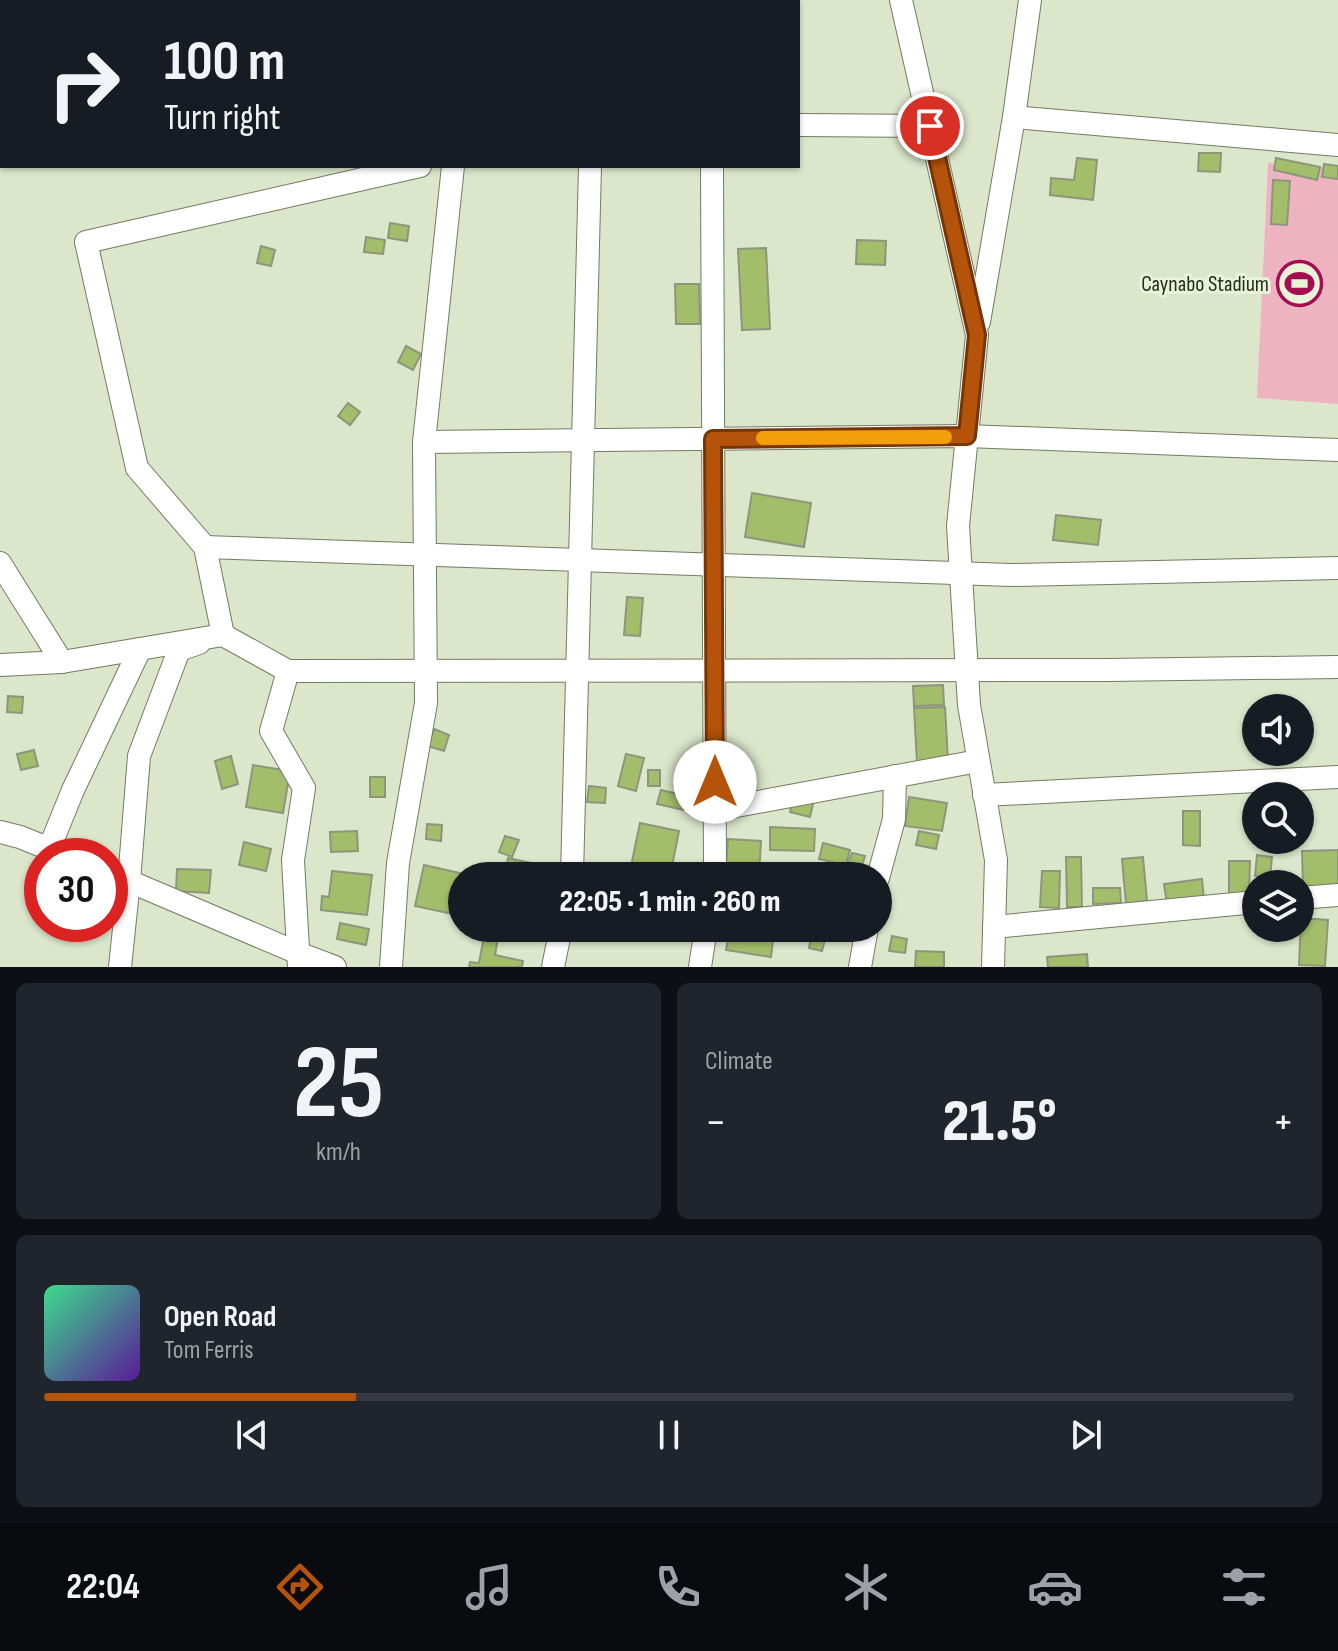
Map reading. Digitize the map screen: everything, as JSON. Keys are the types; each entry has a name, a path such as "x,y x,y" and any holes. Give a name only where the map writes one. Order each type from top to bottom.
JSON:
{"street":[{"path":"901,0 977,335"},
{"path":"993,967 996,860 969,705 958,526 977,335 1014,117 1030,0"},
{"path":"1014,117 1338,145"},
{"path":"800,125 930,126"},
{"path":"223,635 205,547 137,468 86,242 411,168"},
{"path":"391,967 398,863 426,703 424,442 453,168"},
{"path":"572,862 590,168"},
{"path":"712,168 714,862"},
{"path":"424,442 967,436 1338,450"},
{"path":"205,547 1011,575 1338,568"},
{"path":"0,563 62,662"},
{"path":"126,838 139,756 179,650 223,635"},
{"path":"0,665 62,662 223,635 288,671 1338,667"},
{"path":"61,838 73,790 140,649"},
{"path":"288,671 271,731 304,788 293,860 298,960"},
{"path":"715,810 978,761"},
{"path":"882,862 894,819 895,776"},
{"path":"984,795 1338,777"},
{"path":"0,832 24,839"},
{"path":"128,881 298,960 335,967"},
{"path":"1314,897 1338,895"},
{"path":"994,927 1242,903"},
{"path":"120,942 120,967"},
{"path":"553,967 558,942"},
{"path":"700,967 704,942"},
{"path":"860,967 864,942"}],"shaded area":[{"name":"Caynabo Stadium","path":"1268,163 1338,169 1338,404 1257,398"}],"building":[{"path":"1199,153 1221,153 1220,172 1198,171"},
{"path":"1077,158 1097,160 1093,200 1050,195 1051,178 1074,180"},
{"path":"1276,158 1320,167 1317,180 1274,170"},
{"path":"1324,164 1338,166 1338,179 1322,177"},
{"path":"1273,180 1290,181 1287,225 1271,224"},
{"path":"390,223 409,226 407,241 388,238"},
{"path":"366,237 385,240 383,254 364,252"},
{"path":"857,240 886,241 885,265 856,264"},
{"path":"261,246 275,250 271,266 257,263"},
{"path":"766,248 770,329 742,330 738,249"},
{"path":"675,284 699,284 700,324 676,324"},
{"path":"406,346 421,354 413,370 398,362"},
{"path":"348,403 360,412 350,425 338,416"},
{"path":"752,493 811,503 804,547 745,537"},
{"path":"1056,515 1101,520 1098,545 1053,540"},
{"path":"627,597 643,598 640,636 624,635"},
{"path":"943,685 944,705 914,706 913,686"},
{"path":"8,696 23,697 22,713 7,712"},
{"path":"945,707 948,761 917,763 914,708"},
{"path":"434,729 449,735 444,751 428,746"},
{"path":"34,750 38,766 21,770 17,754"},
{"path":"626,754 644,758 636,791 618,786"},
{"path":"231,756 238,784 222,789 215,761"},
{"path":"253,765 290,771 283,813 246,807"},
{"path":"648,770 660,770 660,786 648,786"},
{"path":"370,777 385,777 385,797 370,797"},
{"path":"589,786 606,788 605,803 587,802"},
{"path":"661,790 687,796 684,810 657,804"},
{"path":"794,795 814,800 810,817 790,812"},
{"path":"909,797 947,803 942,831 905,826"},
{"path":"1183,811 1200,811 1200,846 1183,845"},
{"path":"640,823 679,831 673,862 632,862"},
{"path":"427,824 442,825 441,841 426,839"},
{"path":"770,827 815,829 814,851 770,850"},
{"path":"357,831 358,851 331,852 330,832"},
{"path":"919,831 939,835 936,849 916,845"},
{"path":"505,836 519,840 512,857 499,852"},
{"path":"728,839 761,841 760,862 726,862"},
{"path":"244,842 271,849 266,871 239,865"},
{"path":"823,843 850,850 847,862 819,859"},
{"path":"1338,850 1338,887 1314,888 1314,870 1303,870 1302,854 1314,854 1314,851"},
{"path":"852,853 865,856 863,862 849,862"},
{"path":"1257,855 1272,857 1271,870 1256,870"},
{"path":"1066,857 1081,857 1082,907 1067,907"},
{"path":"1143,857 1147,901 1126,904 1122,859"},
{"path":"1229,861 1250,861 1250,870 1242,870 1242,894 1229,894"},
{"path":"424,865 448,870 448,913 415,906"},
{"path":"177,869 211,870 209,893 176,891"},
{"path":"332,871 372,875 367,915 321,910 322,896 329,897"},
{"path":"1042,871 1060,871 1059,908 1040,907"},
{"path":"1202,879 1204,900 1167,904 1164,884"},
{"path":"1093,888 1120,888 1121,903 1093,904"},
{"path":"1314,919 1328,920 1325,966 1299,965 1300,942 1314,942"},
{"path":"340,923 369,929 366,945 337,939"},
{"path":"892,936 907,939 905,953 889,951"},
{"path":"483,942 497,942 495,955 523,961 522,967 469,967 470,962 479,963"},
{"path":"727,942 773,942 771,957 726,950"},
{"path":"810,942 824,942 822,951 809,948"},
{"path":"916,951 944,952 944,967 915,967"},
{"path":"1087,954 1088,967 1048,967 1047,957"}],"slow traffic":[{"path":"763,438 945,437"}],"place":[{"name":"Caynabo Stadium","path":"1300,283"}],"route":[{"path":"715,782 713,439 967,436 977,335 930,126"}]}
